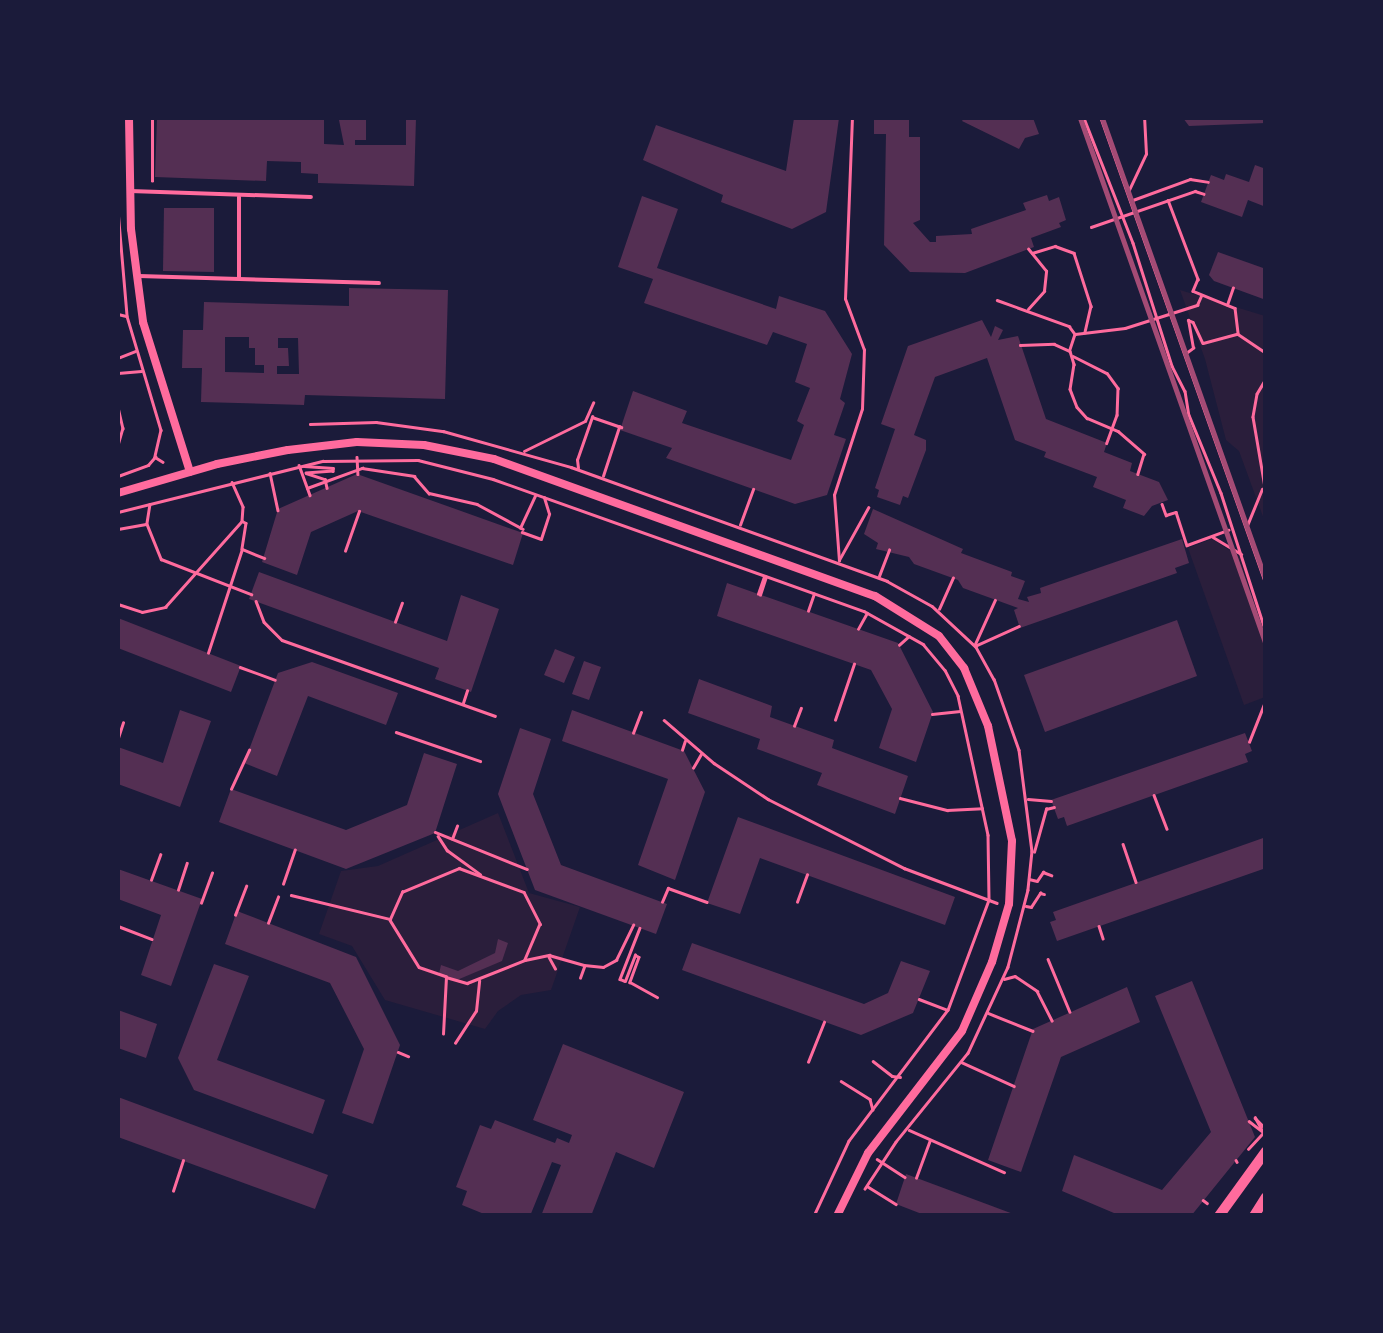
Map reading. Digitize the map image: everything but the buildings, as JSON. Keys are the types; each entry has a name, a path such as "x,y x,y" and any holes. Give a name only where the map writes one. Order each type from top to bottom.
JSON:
{"main road":[{"path":"1218,1216 1266,1151"},
{"path":"1254,1216 1266,1197"}],"street":[{"path":"129,118 136,276 160,389 190,472"},
{"path":"118,493 252,456 357,442 458,451 494,459 902,608 952,651 982,708 1012,841 1010,904 973,1010 946,1054 868,1153 837,1216"}],"lane":[{"path":"130,190 312,197"},
{"path":"239,196 239,277"},
{"path":"136,276 379,282"}],"path":[{"path":"152,118 152,192"},
{"path":"838,561 834,495 862,409 864,350 845,300 852,118"},
{"path":"1084,118 1114,189 1120,218 1185,391 1189,415 1221,493 1266,632"},
{"path":"1101,118 1266,584"},
{"path":"1128,193 1146,154 1144,118"},
{"path":"1096,140 1106,130"},
{"path":"1130,201 1190,179 1208,182"},
{"path":"1114,189 1125,186"},
{"path":"1090,228 1195,191 1204,194"},
{"path":"1168,200 1198,279 1193,291 1234,308 1238,334 1266,353"},
{"path":"1027,310 1044,291 1046,271 1030,251 1055,246 1074,253 1091,306 1084,333"},
{"path":"1227,305 1233,288"},
{"path":"1075,334 1126,328 1197,305 1202,294"},
{"path":"997,300 1069,326 1075,334"},
{"path":"118,314 127,316"},
{"path":"1184,354 1193,348 1188,324 1191,319 1203,343 1238,334"},
{"path":"1075,334 1070,353 1070,389 1077,408 1087,418 1112,428 1144,454 1138,474"},
{"path":"1020,344 1054,344 1107,373 1118,388 1107,443"},
{"path":"118,358 136,350"},
{"path":"118,373 135,369 142,372"},
{"path":"1266,379 1257,394 1253,417 1266,493"},
{"path":"1185,391 1194,387"},
{"path":"522,452 583,422 593,403"},
{"path":"118,408 123,428 118,446"},
{"path":"584,472 576,460 592,417 620,426 602,478"},
{"path":"118,476 148,465 156,457 162,462"},
{"path":"357,458 358,472"},
{"path":"118,512 301,465 357,458 406,460 544,496 864,611 910,635 945,670 962,710 983,808 991,858 989,900 948,1010 850,1141 814,1216"},
{"path":"405,474 406,460"},
{"path":"301,465 305,469 332,468 333,472 306,474 326,480"},
{"path":"301,465 310,495"},
{"path":"571,467 879,578 938,611 974,646 994,679 1019,750 1028,799 1032,852 1024,906 1000,984 962,1062 882,1162 859,1198"},
{"path":"270,471 278,510"},
{"path":"307,488 358,472 405,474 414,476 428,493 477,504 541,539 549,514 544,496"},
{"path":"326,480 327,488"},
{"path":"118,604 142,612 165,607 242,521 243,507 231,481"},
{"path":"1246,529 1263,488"},
{"path":"740,527 753,489"},
{"path":"1221,493 1232,491"},
{"path":"522,530 533,493"},
{"path":"150,502 148,524 161,559 251,594"},
{"path":"1162,504 1166,515 1176,512 1187,545 1230,529"},
{"path":"838,561 868,508"},
{"path":"345,551 359,511"},
{"path":"208,653 242,549 246,523 242,521"},
{"path":"118,528 148,524"},
{"path":"1211,536 1242,554"},
{"path":"242,549 264,558"},
{"path":"879,578 889,550"},
{"path":"759,594 765,578"},
{"path":"938,611 953,578"},
{"path":"808,612 814,596"},
{"path":"1258,600 1266,598"},
{"path":"974,646 995,600"},
{"path":"256,601 264,622 282,640 495,716"},
{"path":"396,622 402,604"},
{"path":"858,629 866,616"},
{"path":"974,646 1019,626"},
{"path":"900,646 910,635"},
{"path":"835,720 854,664"},
{"path":"240,667 275,680"},
{"path":"462,705 467,690"},
{"path":"1249,742 1266,699"},
{"path":"794,726 800,708"},
{"path":"932,714 962,710"},
{"path":"634,732 641,712"},
{"path":"664,720 702,753 759,793 824,830 948,887 1010,904"},
{"path":"118,738 123,723"},
{"path":"396,732 480,761"},
{"path":"682,750 686,739"},
{"path":"231,790 249,750"},
{"path":"693,768 702,753"},
{"path":"1154,795 1167,829"},
{"path":"900,798 948,810 983,808"},
{"path":"1028,799 1051,801"},
{"path":"1032,852 1037,852 1046,809 1054,808"},
{"path":"451,841 457,826"},
{"path":"485,877 447,850 436,834 527,869"},
{"path":"1124,844 1136,882"},
{"path":"282,884 295,850"},
{"path":"150,880 160,855"},
{"path":"178,890 188,864"},
{"path":"390,919 402,892 460,868 524,892 540,924 525,960"},
{"path":"1029,880 1036,881 1043,872 1051,874"},
{"path":"201,903 212,873"},
{"path":"797,902 807,875"},
{"path":"235,915 246,886"},
{"path":"662,902 668,888 707,902"},
{"path":"1024,906 1031,907 1040,892 1044,894"},
{"path":"291,895 390,919 418,966 467,983 548,955 584,966 603,966 616,960 633,926"},
{"path":"268,923 278,897"},
{"path":"118,926 152,940"},
{"path":"1099,926 1103,938"},
{"path":"640,928 620,980 624,981 635,955 640,957 630,982 657,997"},
{"path":"548,955 555,968"},
{"path":"1048,959 1070,1012"},
{"path":"580,978 584,966"},
{"path":"443,1034 446,976"},
{"path":"1000,984 1015,976 1039,994 1052,1020"},
{"path":"456,1043 476,1011 479,979"},
{"path":"919,999 948,1010"},
{"path":"987,1012 1033,1031"},
{"path":"808,1062 824,1022"},
{"path":"924,1044 1014,1086"},
{"path":"398,1052 408,1056"},
{"path":"873,1061 892,1076 900,1077"},
{"path":"840,1081 870,1099 872,1112"},
{"path":"1248,1149 1266,1129 1255,1118 1262,1131 1249,1122"},
{"path":"908,1129 1004,1172"},
{"path":"916,1178 930,1139"},
{"path":"868,1153 905,1177"},
{"path":"173,1190 183,1160"},
{"path":"855,1178 896,1204"}],"shaded area":[{"path":"1180,290 1265,316 1265,522 1239,451 1226,440 1205,359"},
{"path":"1212,539 1240,557 1265,647 1265,697 1244,705 1188,548"},
{"path":"498,813 529,893 580,907 551,990 521,995 498,1011 485,1029 385,1000 352,946 319,934 341,871 378,866"}],"railway":[{"path":"1080,118 1266,645"},
{"path":"1102,118 1266,582"}]}
